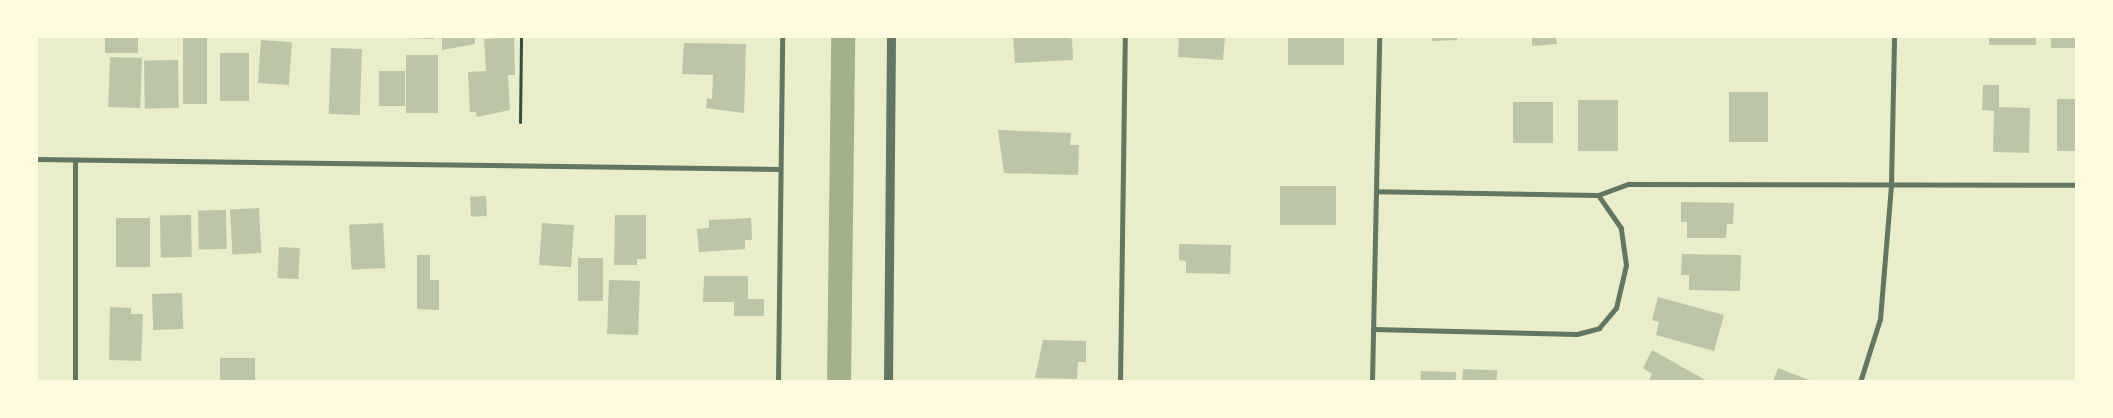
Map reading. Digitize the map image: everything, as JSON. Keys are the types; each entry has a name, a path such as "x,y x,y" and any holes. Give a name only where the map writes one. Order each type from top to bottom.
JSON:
{"street":[{"path":"778,382 782,36"},
{"path":"888,382 891,36"},
{"path":"1120,382 1124,36"},
{"path":"1372,382 1379,36"},
{"path":"1860,382 1880,320 1891,184 1894,36"},
{"path":"36,159 780,169"},
{"path":"74,382 75,161"},
{"path":"1376,191 1598,195 1629,184 2077,185"},
{"path":"1373,329 1577,334 1599,328 1616,308 1626,265 1621,228 1598,195"}],"path":[{"path":"520,122 522,36"}],"building":[{"path":"105,36 138,36 138,53 105,53"},
{"path":"183,36 207,36 207,104 183,104"},
{"path":"407,36 434,36 434,39 407,38"},
{"path":"442,36 475,36 475,44 442,50"},
{"path":"1013,36 1066,36 1072,39 1073,60 1015,63"},
{"path":"1179,36 1225,36 1223,60 1178,57"},
{"path":"1288,36 1344,36 1344,65 1288,65"},
{"path":"1432,36 1457,36 1457,40 1432,41"},
{"path":"1532,36 1556,36 1557,44 1532,46"},
{"path":"1989,36 2036,36 2036,45 1989,45"},
{"path":"2051,36 2077,36 2077,48 2051,48"},
{"path":"514,37 515,75 508,75 510,110 477,117 476,112 470,112 468,72 486,71 484,39"},
{"path":"261,40 292,42 289,85 258,83"},
{"path":"684,43 746,44 744,113 706,108 707,98 712,99 713,75 682,74"},
{"path":"331,48 362,49 360,115 329,114"},
{"path":"220,53 249,53 249,101 220,101"},
{"path":"406,55 438,55 438,113 406,113"},
{"path":"110,57 142,58 140,108 108,107"},
{"path":"178,60 179,108 145,109 144,61"},
{"path":"379,71 405,71 405,106 379,106"},
{"path":"1983,85 1999,85 1999,107 2030,108 2029,153 1993,152 1994,111 1982,110"},
{"path":"1729,92 1768,92 1768,142 1729,142"},
{"path":"2057,99 2077,99 2077,151 2057,151"},
{"path":"1578,100 1618,100 1618,151 1578,151"},
{"path":"1513,102 1553,102 1553,143 1513,143"},
{"path":"998,130 1071,133 1070,145 1079,145 1078,175 1004,173"},
{"path":"1280,186 1336,186 1336,225 1280,225"},
{"path":"486,196 487,216 471,217 470,197"},
{"path":"1681,202 1734,203 1733,224 1727,224 1726,238 1687,238 1687,222 1681,222"},
{"path":"259,208 261,253 232,254 230,210"},
{"path":"198,210 226,210 227,249 199,249"},
{"path":"191,215 192,257 161,258 160,216"},
{"path":"615,215 646,215 646,259 637,259 637,265 614,265"},
{"path":"116,218 150,218 150,267 116,267"},
{"path":"751,218 752,240 745,240 745,249 699,252 697,229 709,228 709,220"},
{"path":"383,223 385,268 351,270 349,225"},
{"path":"542,223 574,225 571,267 539,265"},
{"path":"1179,244 1231,245 1230,274 1186,273 1186,261 1179,260"},
{"path":"279,247 300,248 298,279 277,278"},
{"path":"1682,254 1741,255 1740,291 1689,290 1689,275 1681,275"},
{"path":"417,255 430,255 430,280 439,280 439,310 417,309"},
{"path":"578,258 603,258 603,301 578,301"},
{"path":"704,276 748,276 748,299 764,299 764,316 734,316 734,302 703,302"},
{"path":"609,280 640,281 638,335 607,334"},
{"path":"182,293 183,329 153,330 152,294"},
{"path":"1658,297 1724,315 1714,351 1656,335 1659,322 1652,320"},
{"path":"110,307 131,308 131,314 143,314 141,361 109,360"},
{"path":"1043,340 1086,341 1086,362 1078,362 1077,379 1035,378"},
{"path":"1652,350 1709,382 1648,382 1652,374 1643,368"},
{"path":"220,358 255,358 255,382 220,382"},
{"path":"1778,368 1814,382 1773,382"},
{"path":"1463,369 1497,370 1497,382 1463,382"},
{"path":"1421,371 1456,372 1456,382 1421,382"}],"waterway":[{"path":"839,382 843,36"}]}
